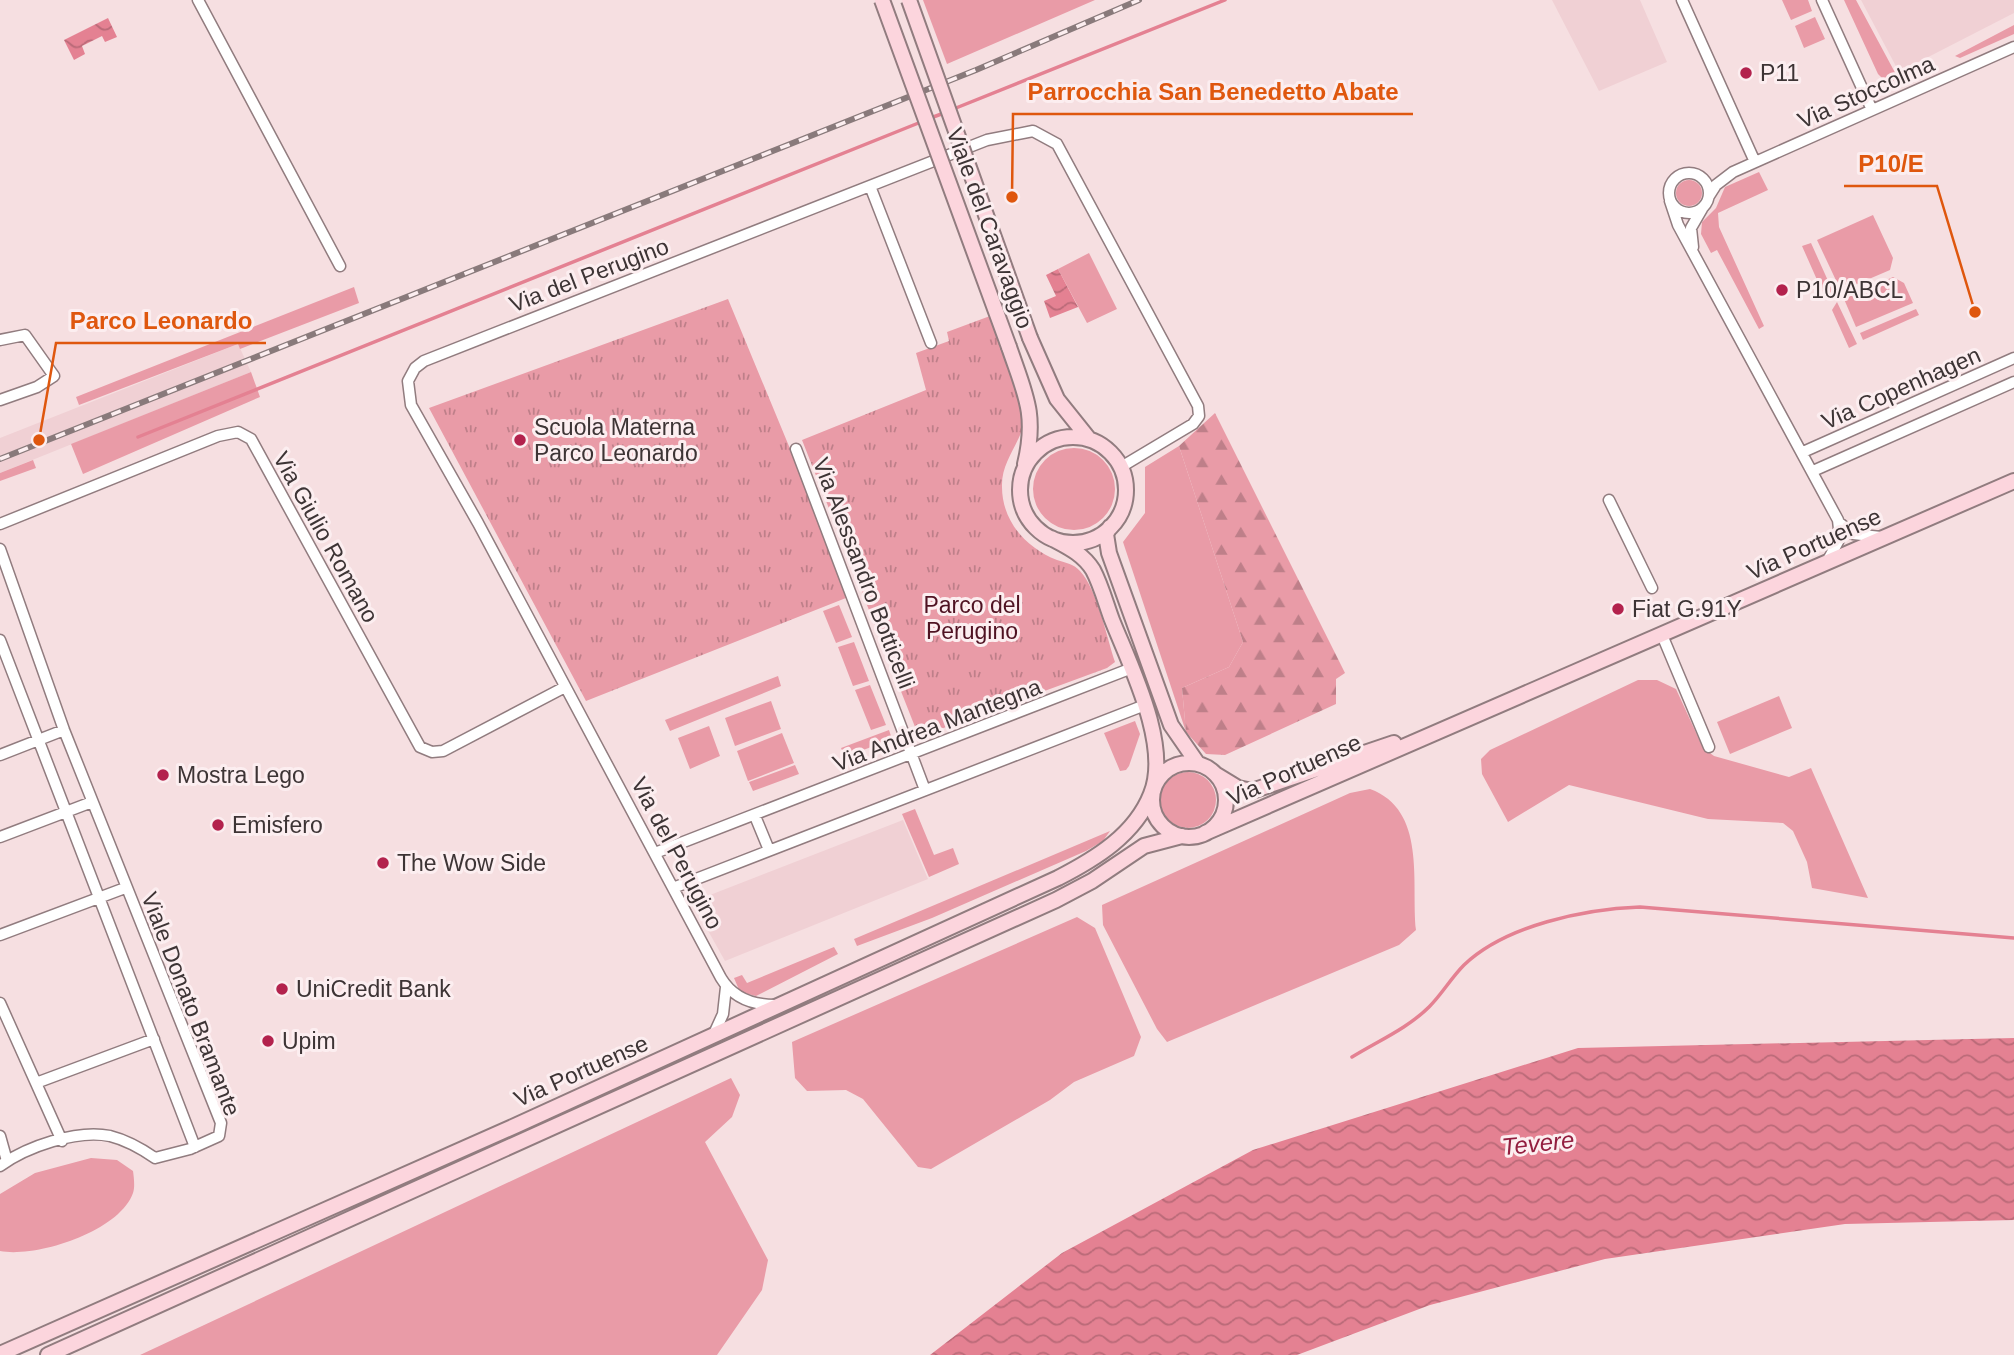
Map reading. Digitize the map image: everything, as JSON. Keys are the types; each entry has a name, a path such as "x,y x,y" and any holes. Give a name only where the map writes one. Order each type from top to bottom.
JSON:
{"street":[{"path":"198,0 340,266"},
{"name":"Viale del Caravaggio","path":"882,0 1031,414 1032,435 1022,475"},
{"name":"Viale del Caravaggio","path":"909,0 1030,338 1057,399 1089,439"},
{"path":"1682,0 1755,162"},
{"path":"1822,0 1872,110"},
{"name":"Via Stoccolma","path":"1709,196 1716,185 1733,172 2014,47"},
{"name":"Via del Perugino","path":"726,987 411,405 407,392 412,372 424,361 507,327 986,140 1033,131 1057,144 1199,411 1193,424 1121,467"},
{"name":"Via Stoccolma","path":"1700,177 1733,172"},
{"path":"1693,251 1692,228 1709,196 1707,185 1700,177 1688,173 1676,178 1670,188 1678,225 1838,520 1853,534 1892,535"},
{"path":"870,186 931,342"},
{"path":"1671,201 1685,213 1703,208"},
{"path":"0,340 25,335 54,376 37,387 0,400"},
{"name":"Via Copenhagen","path":"1803,452 2014,358"},
{"name":"Via Copenhagen","path":"1813,471 2014,382"},
{"name":"Via Giulio Romano","path":"0,523 223,433 242,433 251,439 420,747 432,752 443,751 565,687"},
{"path":"1056,439 1089,439 1105,447 1121,467 1126,483 1125,499 1106,534 1109,553 1171,725 1198,764 1215,774 1222,784 1225,806 1215,826 1205,833 1182,836 1161,825 1152,803 1154,752 1145,705 1093,570 1077,551 1038,530 1022,505 1022,475 1029,459 1041,447 1056,439"},
{"name":"Via Alessandro Botticelli","path":"796,449 925,790"},
{"name":"Via Portuense","path":"1205,833 2014,481"},
{"path":"1609,500 1652,588"},
{"path":"1825,565 1840,538 1838,520"},
{"path":"1051,538 1083,542 1111,527"},
{"name":"Viale Donato Bramante","path":"0,549 64,730 221,1123 219,1136 195,1147 0,640"},
{"path":"1662,635 1709,747"},
{"name":"Via Andrea Mantegna","path":"655,853 913,756 1132,668"},
{"path":"673,888 1145,705"},
{"path":"0,755 64,730"},
{"name":"Via Portuense","path":"1215,774 1238,788 1252,791 1366,751 1439,731"},
{"path":"1153,791 1165,772 1175,766 1198,764"},
{"name":"Via Portuense","path":"0,1354 712,1037 1067,873 1125,834 1141,814 1153,791"},
{"path":"0,837 92,802"},
{"path":"755,816 769,850"},
{"name":"Via Portuense","path":"48,1355 1056,900 1150,843 1182,836"},
{"path":"0,934 125,888"},
{"path":"712,1037 723,1014 726,987 748,1002 780,1005"},
{"path":"0,1003 62,1141"},
{"path":"36,1083 154,1039"},
{"path":"0,1136 4,1163 78,1137 109,1136 139,1147 155,1158 195,1147"}],"shaded area":[{"path":"1552,0 1640,0 1667,62 1599,91"},
{"path":"1861,0 2014,0 2014,13 1899,72"},
{"path":"238,344 251,372 0,473 0,438"},
{"path":"903,820 928,879 725,961 692,902"}],"green space":[{"path":"923,0 1095,0 947,64"},
{"path":"1782,0 1808,0 1812,11 1791,20"},
{"path":"1844,0 1856,0 1899,80 1886,82 1878,74"},
{"path":"1815,17 1825,39 1804,48 1795,26"},
{"path":"2014,25 2014,34 1960,58 1955,56"},
{"path":"1759,172 1768,190 1718,213 1719,227 1764,326 1759,329 1717,250 1711,253 1701,234 1702,222 1716,208 1725,187"},
{"path":"1689,180 1698,184 1702,193 1698,202 1689,206 1680,202 1676,193 1680,184"},
{"path":"1873,215 1893,258 1890,270 1841,291 1817,240"},
{"path":"1811,243 1834,294 1830,296 1822,291 1802,246"},
{"path":"1089,253 1117,309 1087,323 1058,269"},
{"path":"1893,277 1904,283 1913,303 1856,327 1844,299"},
{"path":"354,287 359,303 240,349 238,344 79,405 76,397"},
{"path":"728,299 851,596 586,701 429,408"},
{"path":"1837,302 1857,344 1849,348 1832,310"},
{"path":"1916,309 1919,315 1863,340 1860,333"},
{"name":"Parco del Perugino","path":"990,316 1025,417 1003,477 1006,511 1026,541 1046,555 1075,567 1086,579 1092,589 1115,662 1107,668 919,737 802,440 926,390 916,353 949,341 947,332"},
{"path":"251,372 260,397 83,474 71,444"},
{"path":"1215,413 1345,673 1336,679 1336,704 1225,755 1206,754 1186,732 1182,688 1229,667 1243,642 1179,446"},
{"path":"1179,446 1243,642 1229,667 1182,688 1186,732 1123,542 1145,513 1145,467"},
{"path":"1074,448 1090,451 1103,460 1112,473 1115,489 1112,505 1103,518 1090,527 1074,530 1058,527 1045,518 1036,505 1033,489 1036,473 1045,460 1058,451"},
{"path":"33,460 36,468 0,481 0,473"},
{"path":"839,605 852,637 836,643 823,611"},
{"path":"854,642 869,681 853,686 838,647"},
{"path":"778,676 781,686 670,731 665,720"},
{"path":"1638,680 1657,680 1676,689 1703,748 1714,756 1789,777 1811,768 1868,898 1812,888 1807,862 1793,831 1783,823 1708,819 1569,785 1508,822 1482,774 1481,759 1490,750"},
{"path":"870,685 886,725 871,730 855,690"},
{"path":"1779,696 1792,728 1730,754 1717,722"},
{"path":"771,701 781,729 735,746 725,718"},
{"path":"1135,721 1140,734 1129,766 1120,771 1104,733"},
{"path":"709,726 720,756 690,769 678,738"},
{"path":"889,730 892,739 845,757 841,748"},
{"path":"782,733 794,763 748,781 737,751"},
{"path":"795,765 799,774 753,791 749,782"},
{"path":"1188,772 1199,774 1208,780 1214,789 1214,811 1208,820 1199,826 1188,828 1177,826 1168,820 1162,811 1160,800 1162,789 1168,780 1177,774"},
{"path":"1370,789 1388,799 1401,813 1408,830 1414,870 1416,930 1399,945 1167,1042 1157,1029 1103,925 1102,905 1350,793"},
{"path":"915,809 934,855 953,848 959,864 929,877 902,814"},
{"path":"1110,831 1103,841 1086,851 932,918 857,946 854,939"},
{"path":"1077,917 1095,928 1141,1037 1134,1056 1074,1082 1050,1100 931,1169 918,1167 863,1099 846,1090 807,1091 795,1078 792,1042"},
{"path":"834,947 838,954 756,996 740,992 734,978 742,975 747,983"},
{"path":"731,1078 740,1095 732,1117 705,1142 768,1260 762,1290 717,1355 140,1355"},
{"path":"91,1158 117,1160 133,1171 134,1191 125,1207 111,1220 75,1239 34,1250 0,1251 0,1194 35,1173"}],"water":[{"path":"108,18 117,37 105,42 102,36 82,46 85,54 74,60 64,40"},
{"path":"1058,269 1078,307 1050,318 1044,301 1056,296 1046,275"},
{"name":"Tevere","path":"2014,1038 2014,1220 1845,1224 1605,1259 1430,1305 1297,1355 930,1355 1062,1253 1253,1150 1578,1048"}],"waterway":[{"path":"951,110 1225,0"},
{"path":"928,119 944,113"},
{"path":"138,437 921,122"},
{"path":"1352,1057 1421,1015 1464,965 1481,951 1524,930 1595,911 1640,907 2014,938"}],"railway":[{"path":"0,459 976,70 1139,0"}],"place":[{"name":"P11","path":"1746,73"},
{"name":"Parrocchia San Benedetto Abate","path":"1012,197"},
{"name":"P10/ABCL","path":"1782,290"},
{"name":"P10/E","path":"1975,312"},
{"name":"Parco Leonardo","path":"39,440"},
{"name":"Scuola Materna Parco Leonardo","path":"520,440"},
{"name":"Fiat G.91Y","path":"1618,609"},
{"name":"Mostra Lego","path":"163,775"},
{"name":"Emisfero","path":"218,825"},
{"name":"The Wow Side","path":"383,863"},
{"name":"UniCredit Bank","path":"282,989"},
{"name":"Upim","path":"268,1041"}]}
